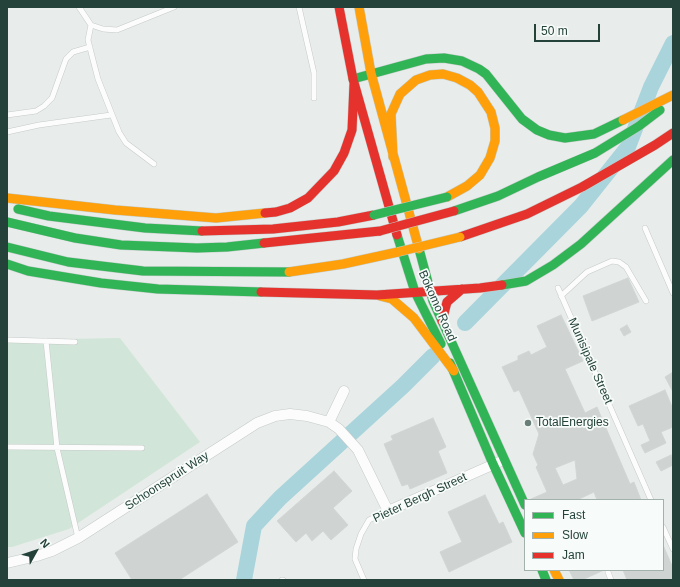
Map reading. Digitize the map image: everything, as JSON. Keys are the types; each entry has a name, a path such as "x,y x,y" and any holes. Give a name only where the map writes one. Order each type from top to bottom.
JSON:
{"main road":[{"path":"7,198 115,210 216,218 276,212 290,208 308,198 334,171 344,154 352,130 354,82 339,7"},
{"name":"Bokomo Road","path":"359,7 371,73 430,291 524,503"},
{"path":"354,82 371,73 426,59 444,58 462,61 479,68 486,74 522,119 537,130 550,135 565,138 594,134 673,95"},
{"path":"7,207 49,216 145,228 207,231 273,228 338,222 374,215 447,197 467,186 480,175 490,158 495,141 495,128 491,112 478,92 470,85 457,78 443,74 430,75 416,80 400,94 391,114 393,157"},
{"name":"Bokomo Road","path":"354,82 400,247 415,292 454,371 493,464 524,531"},
{"path":"7,222 74,238 122,245 197,248 227,247 380,231 454,211 498,196 595,153 639,126 673,99"},
{"path":"7,247 68,262 143,271 289,272 343,264 460,237 527,214 582,187 673,133"},
{"path":"7,264 28,271 94,282 158,289 377,295 480,288 526,282 553,265 581,244 673,160"},
{"path":"442,320 447,302 462,289"},
{"path":"377,295 392,299 414,318 454,371"}],"street":[{"path":"329,422 344,390"},
{"name":"Schoonspruit Way","path":"7,563 52,551 78,538 257,423 275,416 290,414 307,416 329,422 339,429 358,450 388,511"},
{"name":"Pieter Bergh Street","path":"388,511 505,460"}],"lane":[{"path":"79,7 91,25 103,29 117,30 174,7"},
{"path":"299,7 314,73 314,98"},
{"path":"91,25 88,40 98,79 111,115 126,143 154,164"},
{"path":"7,115 36,111 44,106 52,98 66,60 72,52 90,47"},
{"path":"7,132 39,125 111,115"},
{"path":"645,228 673,293"},
{"path":"561,296 586,272 612,261 619,262 626,267 646,301"},
{"name":"Munisipale Street","path":"558,288 651,499"},
{"path":"7,340 75,342"},
{"path":"46,341 57,448 78,538"},
{"path":"7,447 142,448"},
{"name":"Pieter Bergh Street","path":"364,580 357,567 355,559 361,534 369,520 388,511"},
{"path":"664,529 673,549"},
{"path":"608,572 611,580"}],"green space":[{"path":"120,338 200,442 69,529 12,547 7,547 7,340"}],"building":[{"path":"628,278 639,302 592,321 583,296"},
{"path":"561,315 583,361 565,369 585,413 597,407 630,484 634,482 641,499 597,499 594,492 579,499 531,499 547,492 536,467 538,465 533,454 539,434 519,390 514,392 502,367 518,360 518,356 529,351 531,355 547,347 537,326","holes":["575,460 577,479 563,485 555,468"]},
{"path":"627,325 631,332 624,336 620,329"},
{"path":"673,372 673,392 665,377"},
{"path":"665,390 673,409 673,427 661,432 666,443 645,453 641,445 650,441 643,424 638,426 629,406"},
{"path":"433,418 446,447 438,451 447,473 410,489 408,484 402,486 384,444 393,440 391,436"},
{"path":"671,455 673,465 661,471 656,462"},
{"path":"334,471 352,491 333,508 348,525 331,540 323,531 312,541 306,533 296,542 277,521"},
{"path":"207,494 238,542 179,580 132,580 115,553"},
{"path":"485,495 499,524 503,522 512,542 449,572 440,552 462,542 448,512"},
{"path":"664,547 673,568 673,580 627,580 623,571 664,571"},
{"path":"570,571 602,571 582,580 574,580"}],"waterway":[{"path":"465,323 581,206 628,147 651,87 673,43"},
{"path":"244,580 254,526 280,498 403,386 433,356"}],"traffic: fast":[{"path":"353,79 426,59 444,58 462,61 486,74 522,119 537,130 549,135 565,138 594,134 623,120"},
{"path":"454,211 498,196 595,153 639,126 660,110"},
{"path":"502,285 526,281 553,265 581,244 673,160"},
{"path":"374,215 447,197"},
{"path":"18,209 49,216 145,228 202,231"},
{"path":"7,222 75,238 121,245 197,248 227,247 264,243"},
{"path":"397,235 415,292 441,344"},
{"path":"7,247 68,262 143,271 289,272"},
{"path":"419,249 433,301 524,503"},
{"path":"7,264 28,271 101,283 158,289 261,292"},
{"path":"450,363 493,464 524,531"},
{"path":"542,571 546,580"}],"traffic: slow":[{"path":"359,7 371,73 419,249"},
{"path":"393,157 391,114 400,94 416,80 430,75 443,74 457,78 470,85 478,92 491,112 495,128 495,141 490,158 480,175 467,186 447,197"},
{"path":"623,120 673,95"},
{"path":"7,198 115,210 216,218 265,213"},
{"path":"398,252 460,237"},
{"path":"289,272 343,264 398,252"},
{"path":"380,296 392,299 414,318 454,371"},
{"path":"554,571 559,580"}],"traffic: jam":[{"path":"339,7 353,79 397,235"},
{"path":"265,213 290,208 308,198 334,171 344,153 352,130 354,84"},
{"path":"460,237 527,214 582,187 673,133"},
{"path":"380,231 454,211"},
{"path":"202,231 273,229 338,222 374,215"},
{"path":"264,243 380,231"},
{"path":"261,292 377,295 480,288 502,285"},
{"path":"442,321 447,302 462,289"}],"place":[{"name":"TotalEnergies","path":"528,423"}]}
